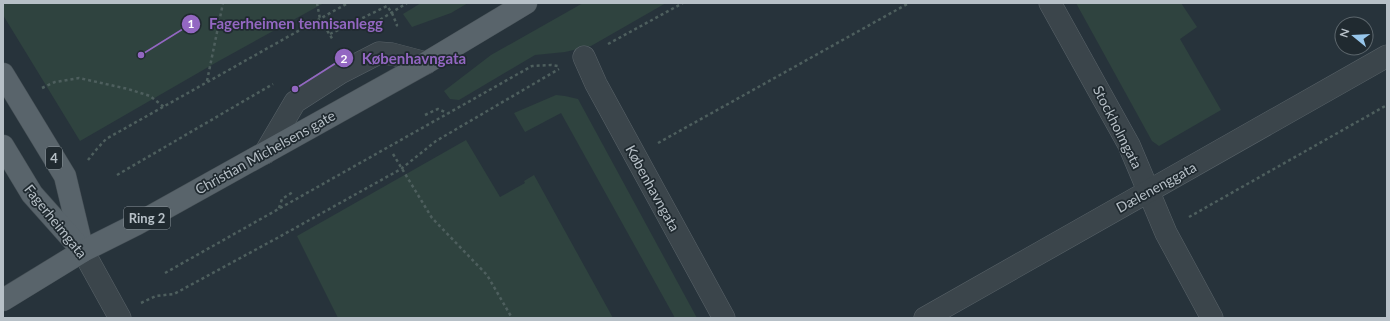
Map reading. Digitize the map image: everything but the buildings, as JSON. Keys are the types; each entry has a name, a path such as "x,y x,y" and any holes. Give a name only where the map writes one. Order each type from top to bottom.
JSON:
{"main road":[{"name":"Christian Michelsens gate","path":"3,300 83,251 137,224 426,63 526,3"},
{"name":"4","path":"3,74 65,176 83,251"},
{"name":"Fagerheimgata","path":"3,146 32,194 83,251"}],"street":[{"name":"Stockholmgata","path":"1050,3 1129,144 1165,230 1212,318"},
{"path":"264,153 295,102 340,73 379,53 392,54 426,63"},
{"name":"Dælenenggata","path":"925,318 1387,56"},
{"name":"Københavngata","path":"584,57 596,84 724,318"},
{"name":"Fagerheimgata","path":"83,251 120,318"}],"path":[{"path":"207,81 223,3"},
{"path":"317,3 320,19 333,40"},
{"path":"87,161 106,139 348,3"},
{"path":"366,29 407,3"},
{"path":"584,57 683,3"},
{"path":"635,156 909,3"},
{"path":"330,34 387,6 397,25 391,29"},
{"path":"156,296 174,294 401,169 436,141 562,68 551,65 532,66 165,273"},
{"path":"40,89 55,82 79,78 128,89 150,96 164,106"},
{"path":"117,175 274,83"},
{"path":"1165,230 1387,104"},
{"path":"425,115 438,109 448,113"},
{"path":"393,154 432,218 487,275 512,318"},
{"path":"279,208 282,199 293,192"}],"green space":[{"path":"3,3 324,3 217,62 80,141 3,15"},
{"path":"421,3 468,3 451,13 412,27 403,14"},
{"path":"583,3 666,3 591,46 565,52 535,55 459,100 450,99 444,91 491,55"},
{"path":"1076,3 1181,3 1197,27 1180,39 1221,110 1159,146 1152,141"},
{"path":"556,95 578,99 697,318 675,318 561,113 525,132 514,113"},
{"path":"466,140 500,197 525,183 524,181 534,175 613,318 338,318 297,236"}],"place":[{"name":"Fagerheimen tennisanlegg","path":"141,55"},
{"name":"Københavngata","path":"295,89"}]}
